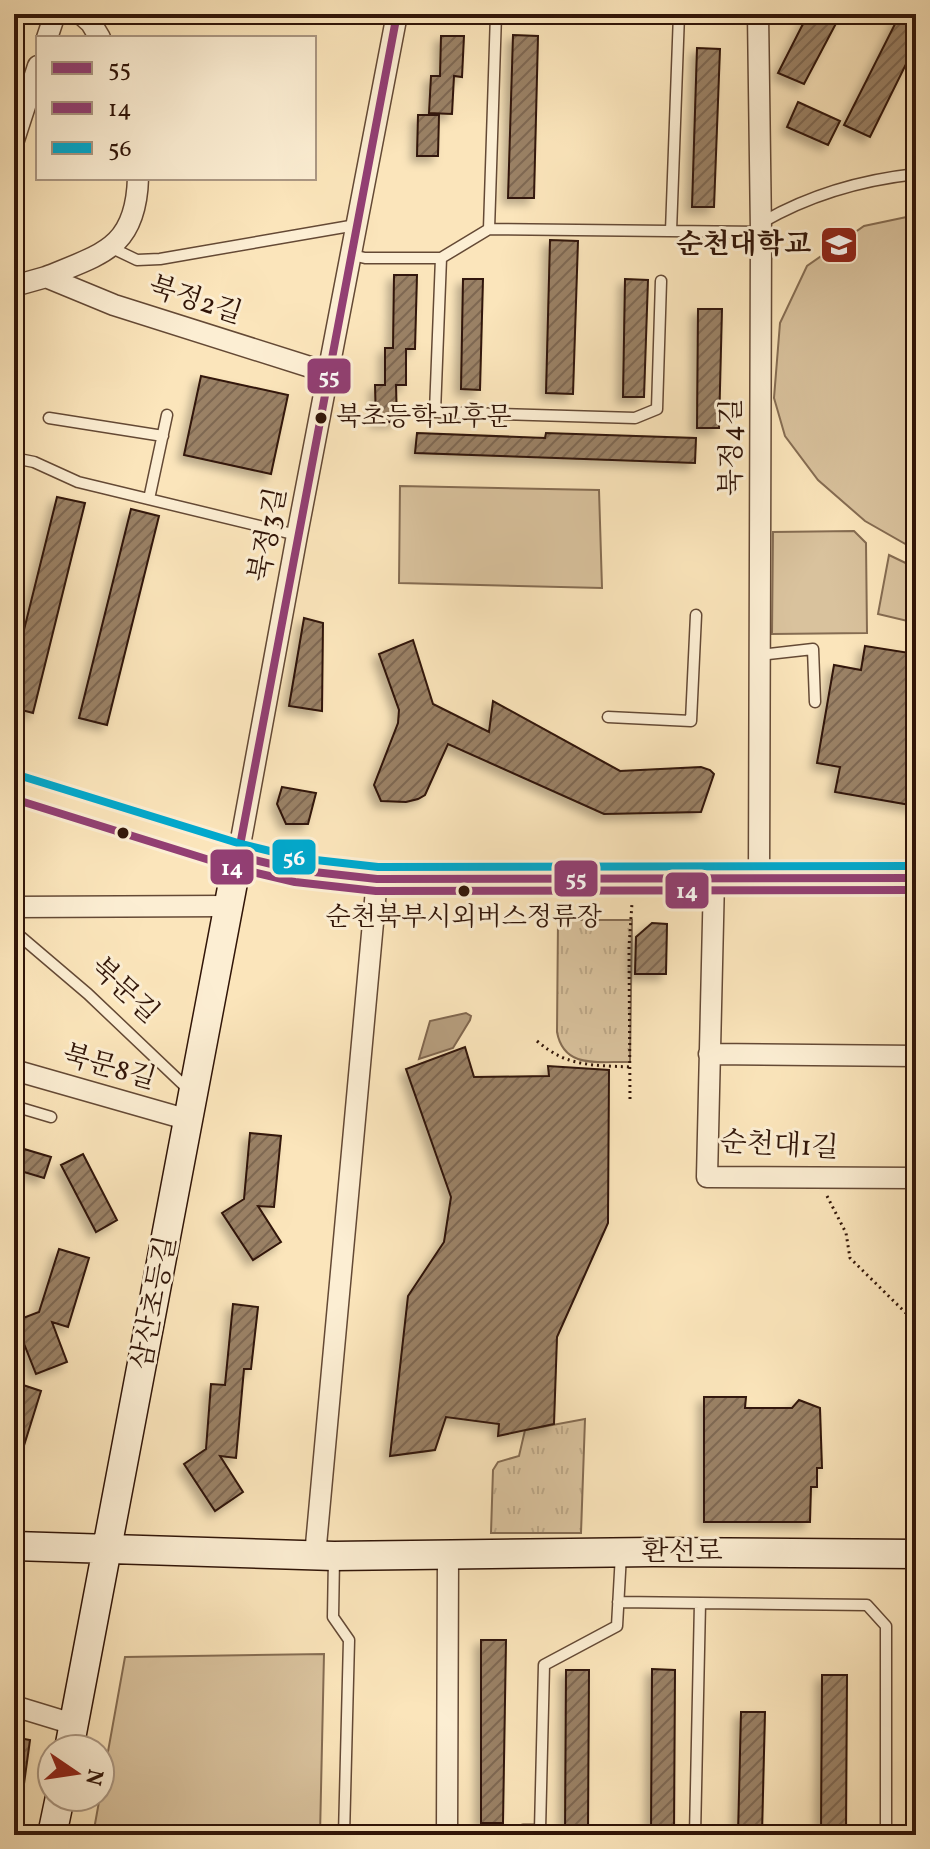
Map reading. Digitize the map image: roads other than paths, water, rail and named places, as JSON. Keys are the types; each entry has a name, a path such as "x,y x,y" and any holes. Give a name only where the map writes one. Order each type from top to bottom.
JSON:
{"main road":[{"path":"14,786 238,856 296,870 377,879 916,878"}],"street":[{"path":"48,36 55,14"},
{"path":"81,14 99,36"},
{"name":"북정3길","path":"238,856 397,14"},
{"name":"북정4길","path":"758,14 761,228 759,879"},
{"path":"14,140 36,72"},
{"path":"14,286 46,277 112,248 125,234 138,180"},
{"name":"북정2길","path":"46,277 114,305 329,373"},
{"name":"삼산초등길","path":"72,1733 238,856"},
{"path":"325,1556 377,879"},
{"name":"순천대1길","path":"714,879 707,1177 916,1178"},
{"path":"14,907 227,906"},
{"path":"709,1054 916,1056"},
{"name":"북문8길","path":"14,1070 192,1107"},
{"name":"환선로","path":"14,1546 325,1556 621,1552 916,1554"},
{"path":"447,1835 448,1555"},
{"path":"14,1706 64,1733"},
{"path":"52,1835 57,1813"}],"lane":[{"path":"489,229 496,14"},
{"path":"671,231 679,14"},
{"path":"352,255 365,258 441,258 489,229 671,231 761,228 809,199 860,183 916,174"},
{"path":"112,248 137,260 160,259 358,225"},
{"path":"441,258 435,412 635,418 657,409 661,281"},
{"path":"149,499 167,415"},
{"path":"49,418 163,436"},
{"path":"14,458 34,462 78,482 297,535"},
{"path":"608,717 691,721 696,615"},
{"path":"759,655 813,649 815,702"},
{"name":"북문길","path":"14,931 88,994 192,1107"},
{"path":"14,1106 51,1117"},
{"path":"523,1830 540,1830 544,1665 617,1626 621,1552"},
{"path":"325,1556 333,1617 349,1640 344,1835"},
{"path":"618,1602 867,1605 886,1626 886,1835"},
{"path":"695,1835 700,1603"}],"place":[{"name":"순천대학교","path":"839,245"},
{"name":"북초등학교후문","path":"321,418"},
{"name":"순천북부시외버스정류장","path":"464,891"}]}
